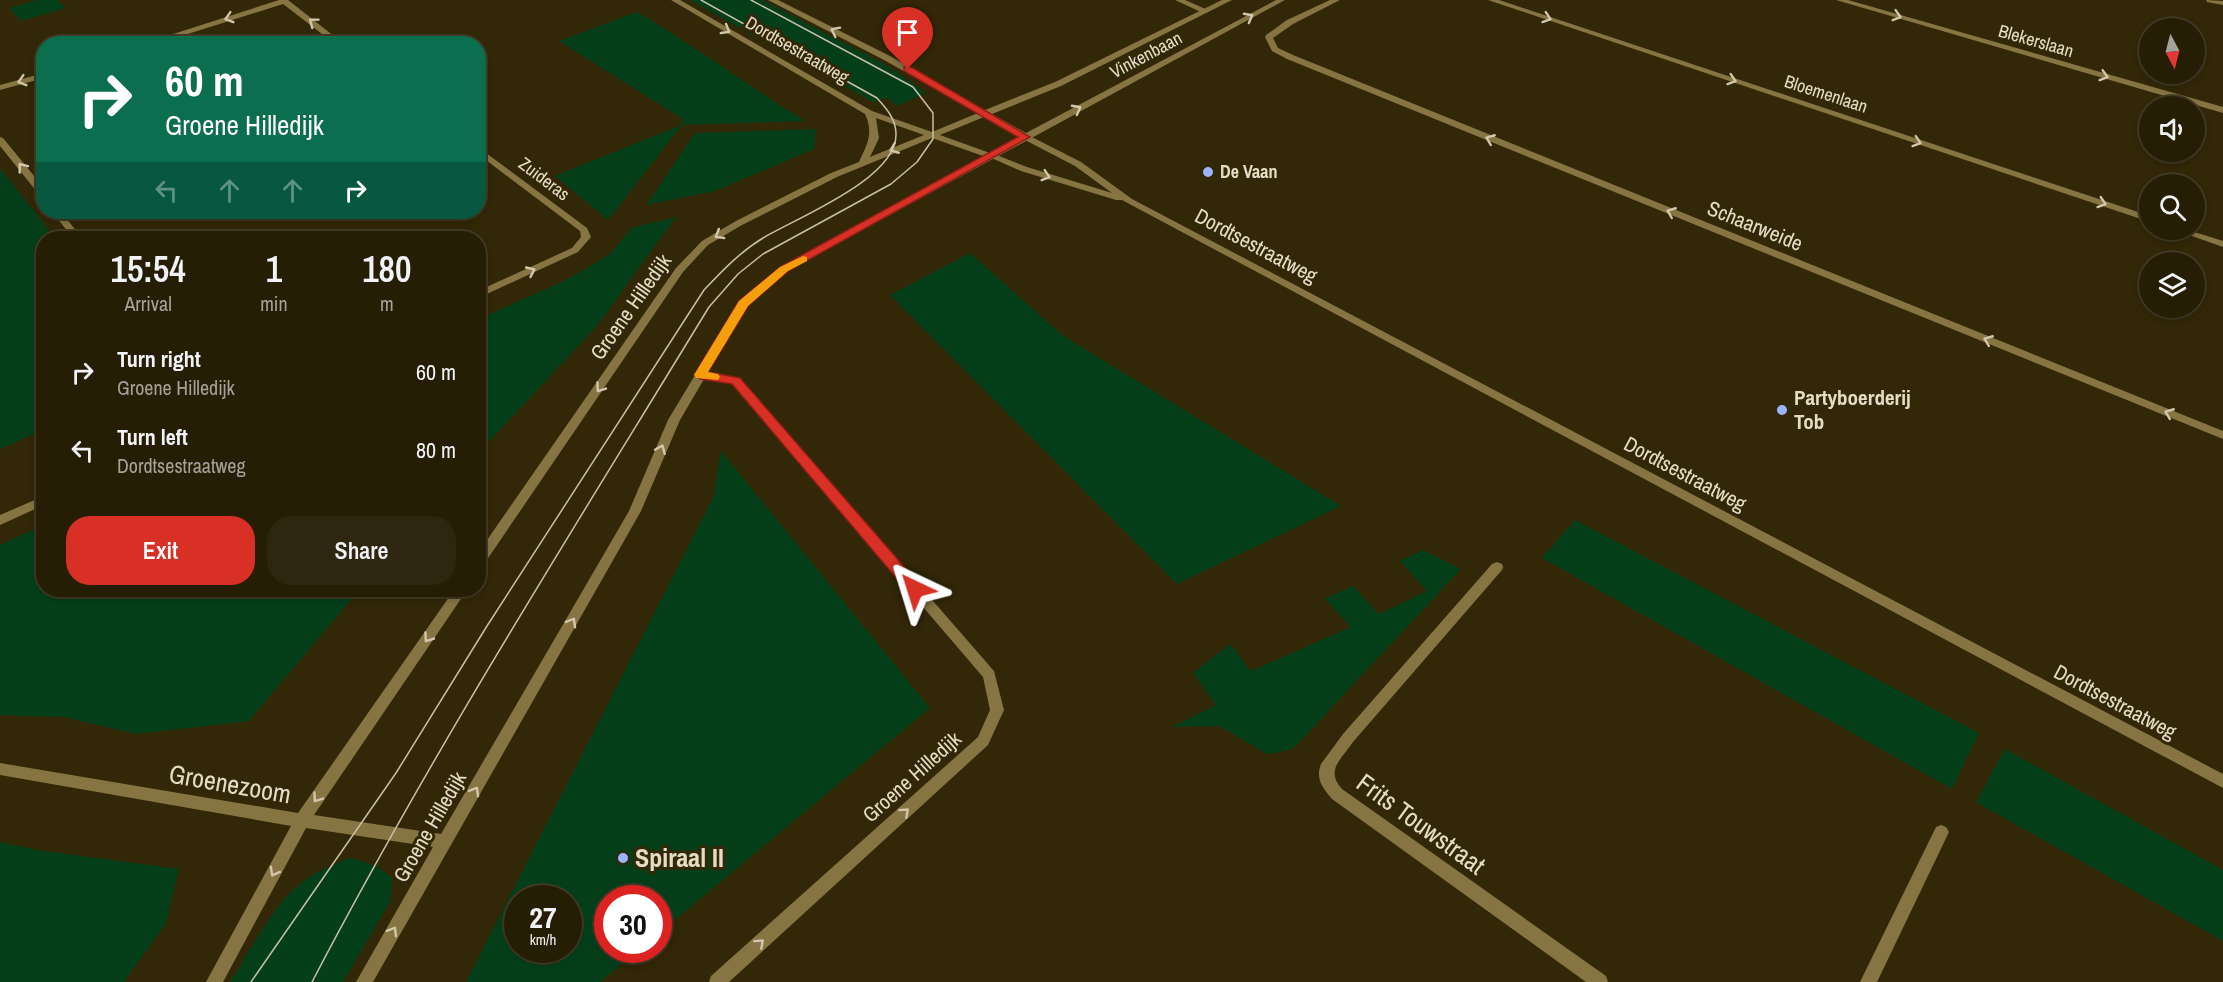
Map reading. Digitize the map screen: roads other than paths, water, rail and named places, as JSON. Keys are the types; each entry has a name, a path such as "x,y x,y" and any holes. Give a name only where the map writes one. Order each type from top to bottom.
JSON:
{"street":[{"name":"Dordtsestraatweg","path":"675,0 869,113 1024,169 1129,201"},
{"name":"Dordtsestraatweg","path":"772,0 887,58 1078,164 1129,201 2223,781"},
{"path":"1179,0 1206,11"},
{"name":"Vinkenbaan","path":"988,114 1058,84 1228,0"},
{"name":"Vinkenbaan","path":"1026,137 1281,0"},
{"name":"Schaarweide","path":"1336,0 1290,22 1269,37 1275,49 2223,435"},
{"name":"Bloemenlaan","path":"1491,0 2139,215"},
{"name":"Blekerslaan","path":"1840,0 2223,110"},
{"path":"2210,0 2223,3"},
{"path":"172,36 284,1 330,36"},
{"path":"0,88 36,77"},
{"path":"863,162 872,150 875,137 876,125 869,113"},
{"name":"Groene Hilledijk","path":"486,552 679,270 705,243 739,223 863,162 988,114"},
{"name":"Groene Hilledijk","path":"364,982 635,511 674,420 743,304 784,269 1026,137"},
{"path":"0,140 36,185"},
{"name":"Zuideras","path":"486,155 584,230 586,237 575,250 486,292"},
{"path":"62,219 72,231"},
{"path":"2205,238 2223,244"},
{"name":"Groene Hilledijk","path":"700,375 735,381 989,675 997,710 983,741 717,982"},
{"path":"0,520 36,504"},
{"name":"Frits Touwstraat","path":"1497,567 1348,738 1326,769 1327,783 1337,795 1600,982"},
{"path":"214,982 302,820 456,597"},
{"name":"Groenezoom","path":"2,770 446,842"},
{"path":"1868,982 1941,832"}],"tram line":[{"path":"251,982 396,773 487,626 704,290 755,243 820,208 863,181 892,151 896,134 894,123 877,98 701,0"},
{"path":"312,982 455,725 709,307 738,274 763,254 891,184 917,162 933,139 933,113 913,87 751,0"}],"place":[{"name":"De Vaan","path":"1208,172"},
{"name":"Partyboerderij Tob","path":"1782,410"},
{"name":"Spiraal II","path":"623,858"}]}
